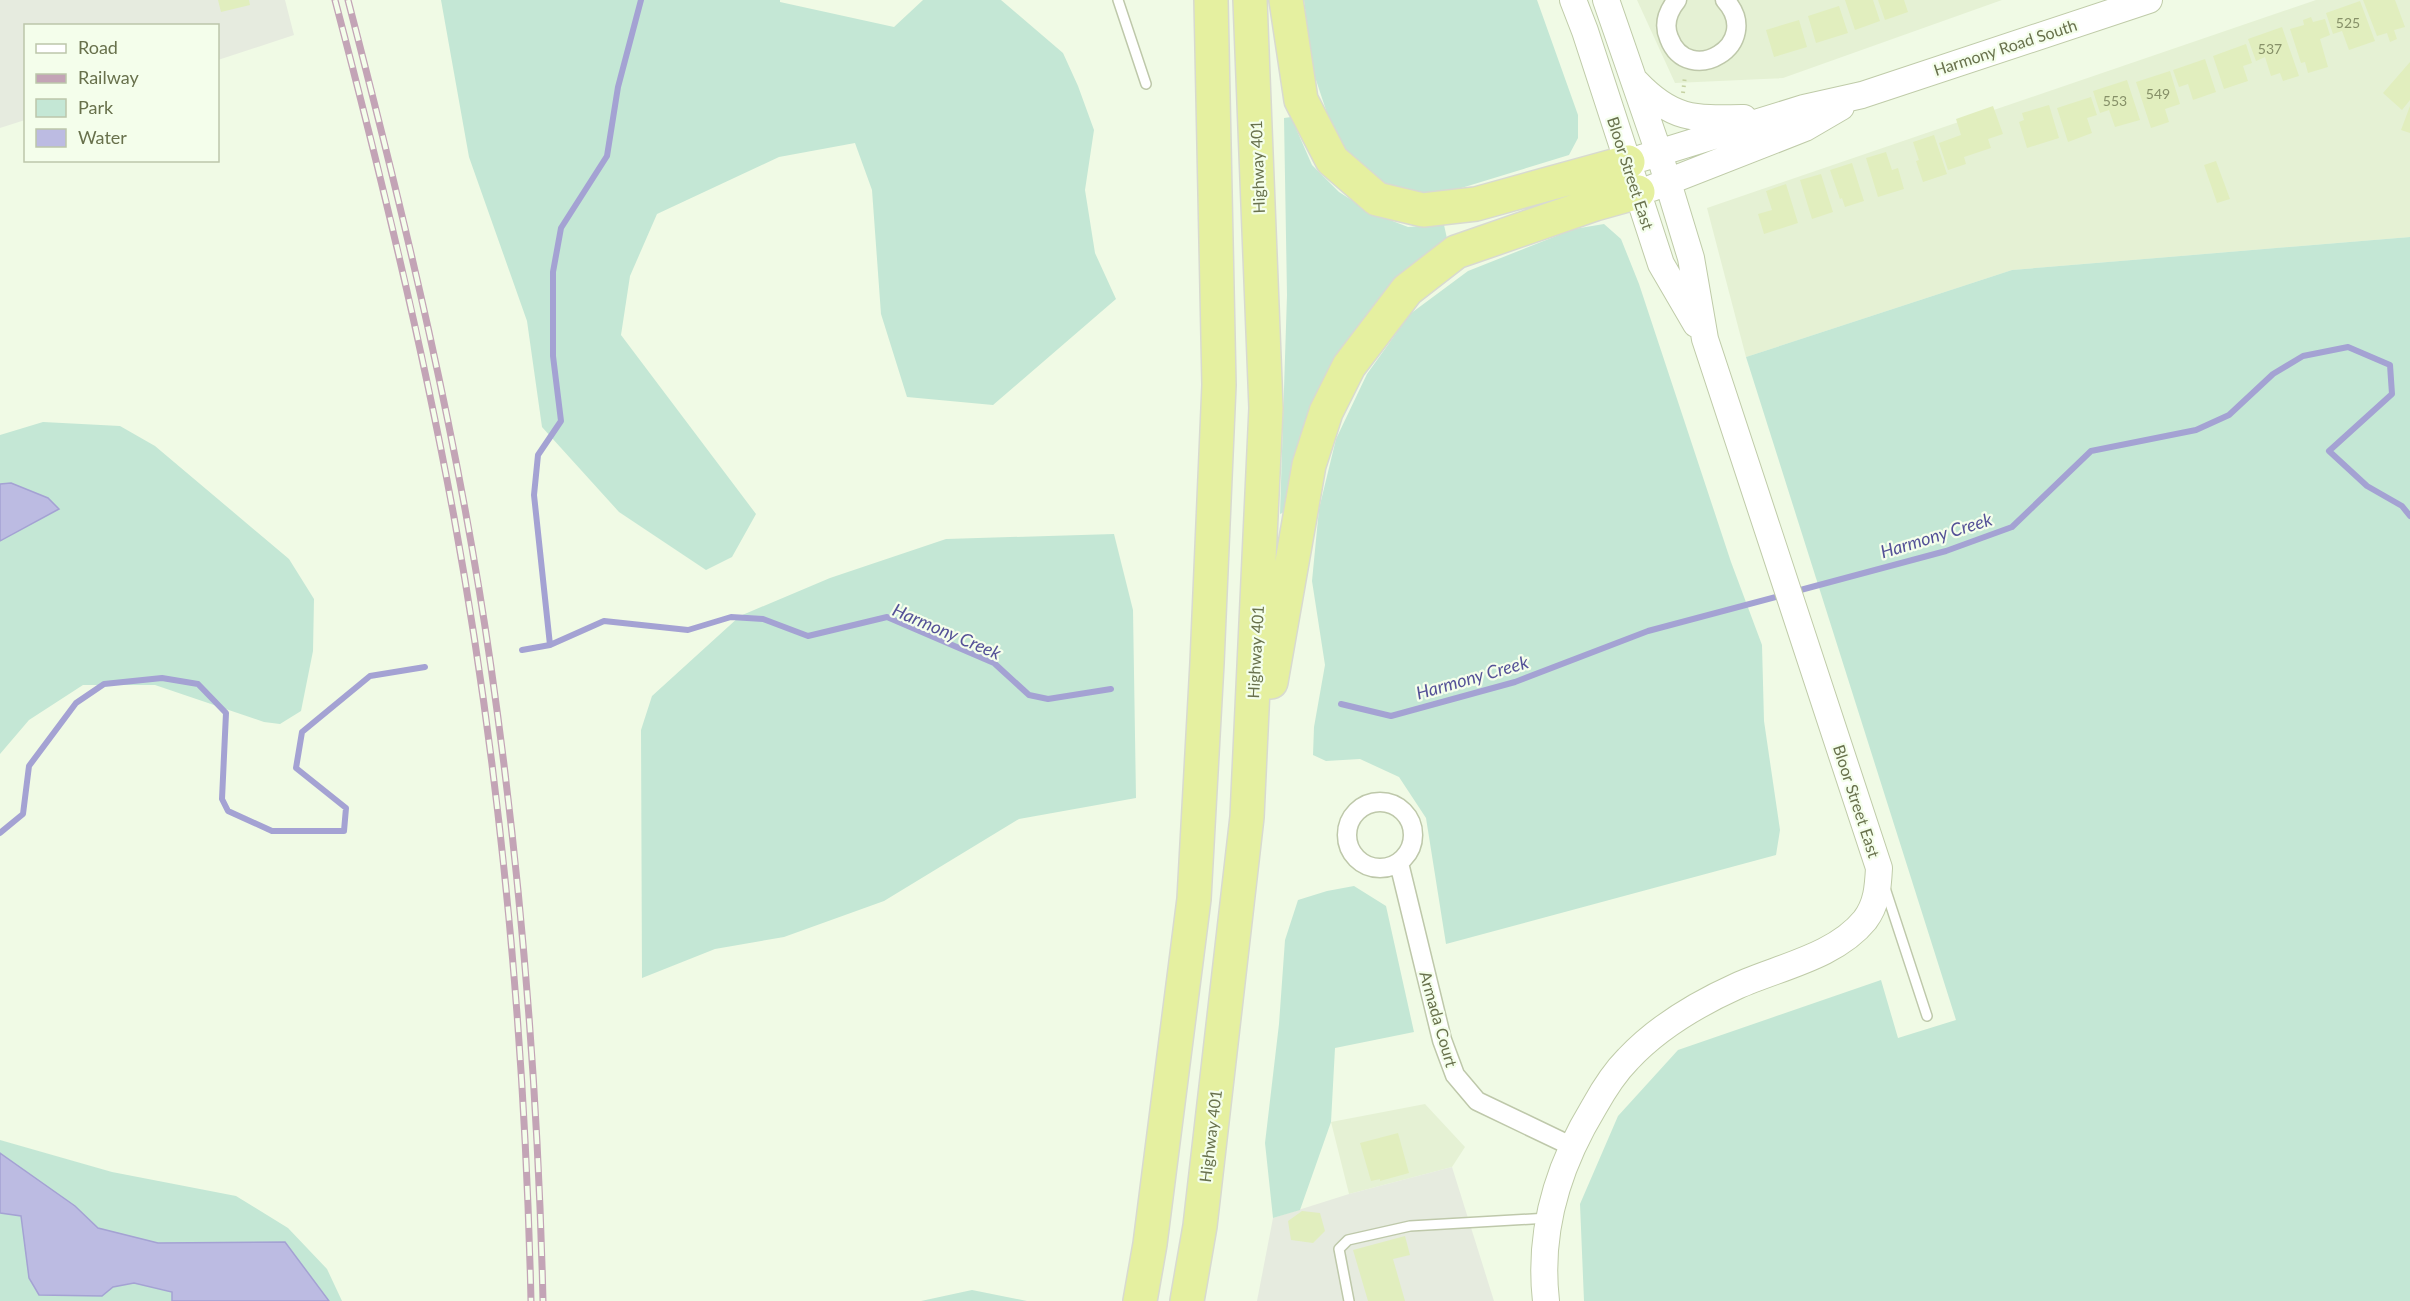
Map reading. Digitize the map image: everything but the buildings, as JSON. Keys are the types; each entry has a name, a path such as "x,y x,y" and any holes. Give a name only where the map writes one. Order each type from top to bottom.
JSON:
{"highway":[{"path":"1140,1301 1150,1244 1194,899 1207,663 1219,385 1211,0"},
{"name":"Highway 401","path":"1187,1301 1200,1226 1247,817 1266,408 1250,0"},
{"path":"1286,0 1301,100 1332,160 1377,199 1423,210 1645,179"},
{"path":"1247,817 1309,465 1326,412 1349,366 1407,290 1456,252 1595,204 1645,179"}],"main road":[{"name":"Bloor Street East","path":"1546,1301 1544,1254 1548,1218 1557,1184 1571,1146 1610,1080 1628,1058 1686,1012 1715,996 1822,952 1846,937 1865,919 1877,898 1879,868 1705,339 1661,264 1645,179 1573,0"},
{"name":"Bloor Street East","path":"1606,0 1659,153"},
{"name":"Harmony Road South","path":"1645,179 1659,153 1768,118 1862,95 2148,0"},
{"path":"1632,79 1658,104 1684,115 1700,119 1768,118"},
{"name":"Harmony Road South","path":"1645,179 1804,128 1862,95"}],"street":[{"path":"1669,3 1666,21 1671,44 1687,58 1702,61 1714,59 1732,43 1736,32 1736,21 1733,10 1725,0"},
{"name":"Armada Court","path":"1399,863 1442,1040 1455,1075 1477,1101 1571,1146"}],"lane":[{"path":"1118,0 1146,84"},
{"path":"1879,868 1927,1016"},
{"path":"1348,1301 1340,1249 1348,1240 1410,1226 1548,1218"}],"path":[{"path":"1682,102 1687,58"}],"shaded area":[{"path":"0,0 285,0 294,35 219,60 219,24 24,24 24,120 0,128"},
{"path":"1637,0 2002,0 1783,78 1675,83"},
{"path":"2316,0 2410,0 2410,237 2012,270 1746,357 1707,208"},
{"path":"1425,1104 1465,1147 1452,1167 1349,1194 1331,1122"},
{"path":"1452,1167 1494,1301 1257,1301 1273,1218 1349,1194"}],"green space":[{"path":"441,0 780,0 780,2 894,27 923,0 1001,0 1063,53 1078,86 1094,130 1085,190 1095,253 1116,299 993,405 907,397 881,314 872,190 855,143 779,157 657,214 630,276 621,335 756,514 732,557 706,570 619,512 542,427 527,321 469,157"},
{"path":"1304,0 1537,0 1578,115 1578,138 1569,155 1458,189 1416,195 1380,181 1351,158 1330,122 1312,68"},
{"path":"1291,117 1312,165 1339,192 1372,213 1408,227 1444,225 1448,243 1420,266 1289,510 1280,514 1287,295 1284,118"},
{"path":"1604,224 1621,239 1639,284 1731,562 1762,645 1764,721 1780,830 1776,855 1446,944 1426,818 1399,777 1360,759 1326,761 1313,755 1314,727 1325,665 1312,581 1319,509 1336,439 1367,374 1410,314 1468,271 1574,229"},
{"path":"2410,237 2410,1301 1584,1301 1580,1204 1618,1116 1678,1050 1881,980 1898,1038 1956,1020 1746,357 2012,270"},
{"path":"43,422 120,426 155,446 289,559 314,599 313,651 301,711 280,724 264,722 155,685 83,685 29,720 0,754 0,435"},
{"path":"1114,534 1133,610 1136,798 1019,819 884,901 784,937 715,949 642,978 641,730 652,696 740,616 830,578 946,539"},
{"path":"1354,886 1386,906 1414,1032 1335,1048 1331,1122 1300,1210 1273,1218 1265,1143 1279,1024 1285,940 1298,900"},
{"path":"0,1140 112,1172 236,1196 288,1228 327,1269 342,1301 0,1301"},
{"path":"972,1290 1027,1301 921,1301"}],"water":[{"path":"11,483 48,498 59,509 0,541 0,484"},
{"path":"0,1153 75,1206 98,1228 158,1243 285,1242 329,1301 172,1301 172,1292 134,1283 113,1287 102,1296 39,1295 29,1278 21,1216 0,1213"}],"waterway":[{"path":"550,645 534,495 538,455 561,421 553,356 553,272 561,228 607,156 618,87 641,0"},
{"name":"Harmony Creek","path":"1793,592 1946,551 2012,527 2091,451 2196,430 2229,415 2273,374 2303,356 2348,347 2390,365 2392,394 2329,451 2367,486 2402,506 2410,516"},
{"name":"Harmony Creek","path":"1341,704 1391,716 1515,682 1648,631 1783,595"},
{"name":"Harmony Creek","path":"522,650 550,645 604,621 688,630 731,617 763,619 808,636 887,617 994,663 1029,695 1048,699 1111,689"},
{"name":"Harmony Creek","path":"0,833 23,814 29,766 76,703 104,684 162,678 198,684 226,713 222,799 228,811 272,831 344,831 346,808 296,768 302,732 370,676 425,667"}],"railway":[{"path":"335,0 414,322 442,452 471,614 508,907 523,1104 531,1301"},
{"path":"348,0 410,248 447,415 491,667 511,825 526,983 537,1142 543,1301"}]}
